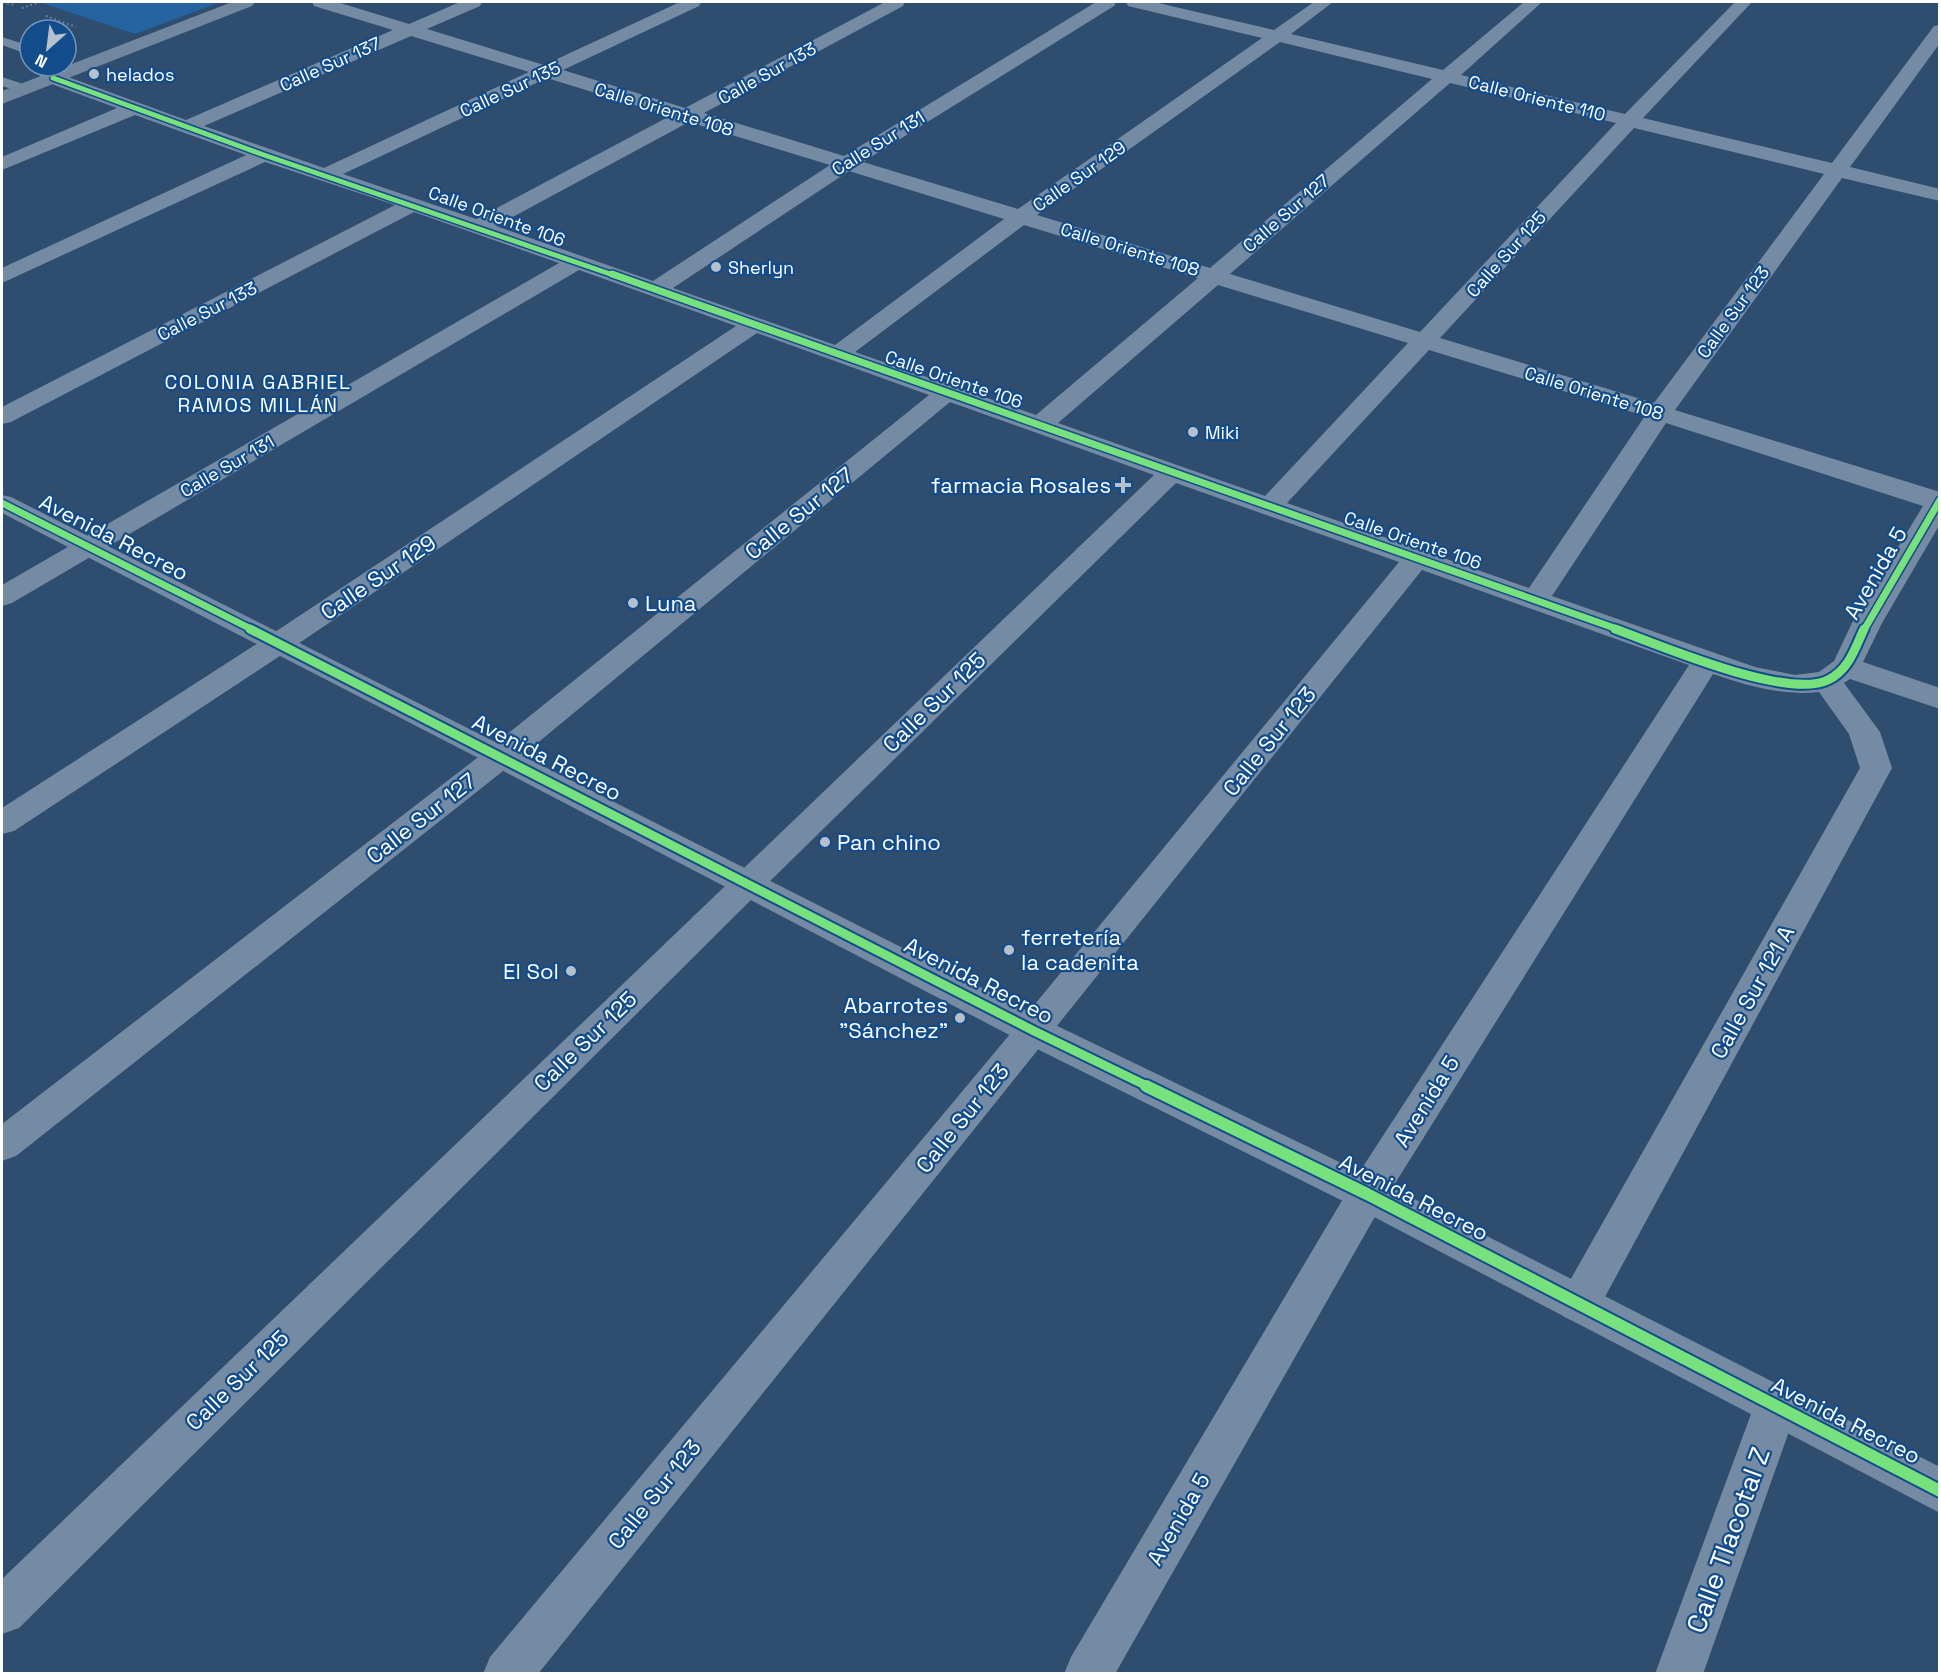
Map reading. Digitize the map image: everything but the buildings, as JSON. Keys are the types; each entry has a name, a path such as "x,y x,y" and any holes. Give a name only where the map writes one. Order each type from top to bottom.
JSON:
{"main road":[{"path":"78,65 246,2"},
{"path":"2,98 47,78"}],"street":[{"name":"Calle Oriente 108","path":"320,2 545,73 1215,275 1939,501"},
{"name":"Calle Sur 137","path":"186,127 474,2"},
{"name":"Calle Sur 135","path":"325,175 693,2"},
{"name":"Calle Sur 133","path":"478,228 897,2"},
{"name":"Calle Sur 131","path":"653,291 845,164 1107,2"},
{"name":"Calle Oriente 110","path":"1134,2 1940,195"},
{"name":"Calle Sur 129","path":"836,356 1022,216 1325,2"},
{"name":"Calle Sur 127","path":"1039,426 1534,2"},
{"name":"Calle Sur 125","path":"1269,507 1426,342 1627,120 1744,2"},
{"name":"Calle Sur 123","path":"1535,600 1660,413 1940,30"},
{"name":"Calle Oriente 106","path":"78,76 134,108 186,127 413,204 836,356 1706,662 1749,676 1795,685 1837,674 1940,699"},
{"path":"2,164 134,108"},
{"path":"2,276 264,155"},
{"name":"Calle Sur 133","path":"2,417 413,204"},
{"name":"Calle Sur 131","path":"2,597 577,262"},
{"name":"Calle Sur 129","path":"2,823 279,643 752,326"},
{"name":"Calle Sur 127","path":"2,1145 501,756 945,393"},
{"name":"Calle Sur 125","path":"2,1611 747,883 1171,473"},
{"name":"Avenida 5","path":"1837,674 1939,501"},
{"name":"Avenida Recreo","path":"2,502 1034,1031 1367,1194 1940,1491"},
{"name":"Calle Sur 123","path":"507,1674 1034,1031 1415,560"},
{"name":"Avenida 5","path":"1088,1674 1367,1194 1706,662"},
{"name":"Calle Sur 121 A","path":"1578,1305 1876,768 1864,732 1837,674"},
{"name":"Calle Tlacotal Z","path":"1679,1674 1776,1406"}],"lane":[{"path":"2,41 18,47"},
{"path":"2,81 24,89"}],"path":[{"path":"3,2 33,12"},
{"path":"22,8 40,2"},
{"path":"44,16 133,46"}],"shaded area":[{"path":"39,2 221,2 135,34"}],"cycle path":[{"path":"53,78 264,155 413,204 1749,676 1795,685 1827,681 1846,667 1867,623 1940,500"},
{"path":"2,503 501,756 1034,1031 1367,1194 1940,1491"}],"place":[{"name":"helados","path":"94,74"},
{"name":"Sherlyn","path":"716,267"},
{"name":"Miki","path":"1193,432"},
{"name":"farmacia Rosales","path":"1123,485"},
{"name":"Luna","path":"633,603"},
{"name":"Pan chino","path":"825,842"},
{"name":"ferretería la cadenita","path":"1009,950"},
{"name":"El Sol","path":"571,971"},
{"name":"Abarrotes \"Sánchez\"","path":"960,1018"}],"district":[{"name":"COLONIA GABRIEL RAMOS MILLÁN","path":"258,394"}]}
